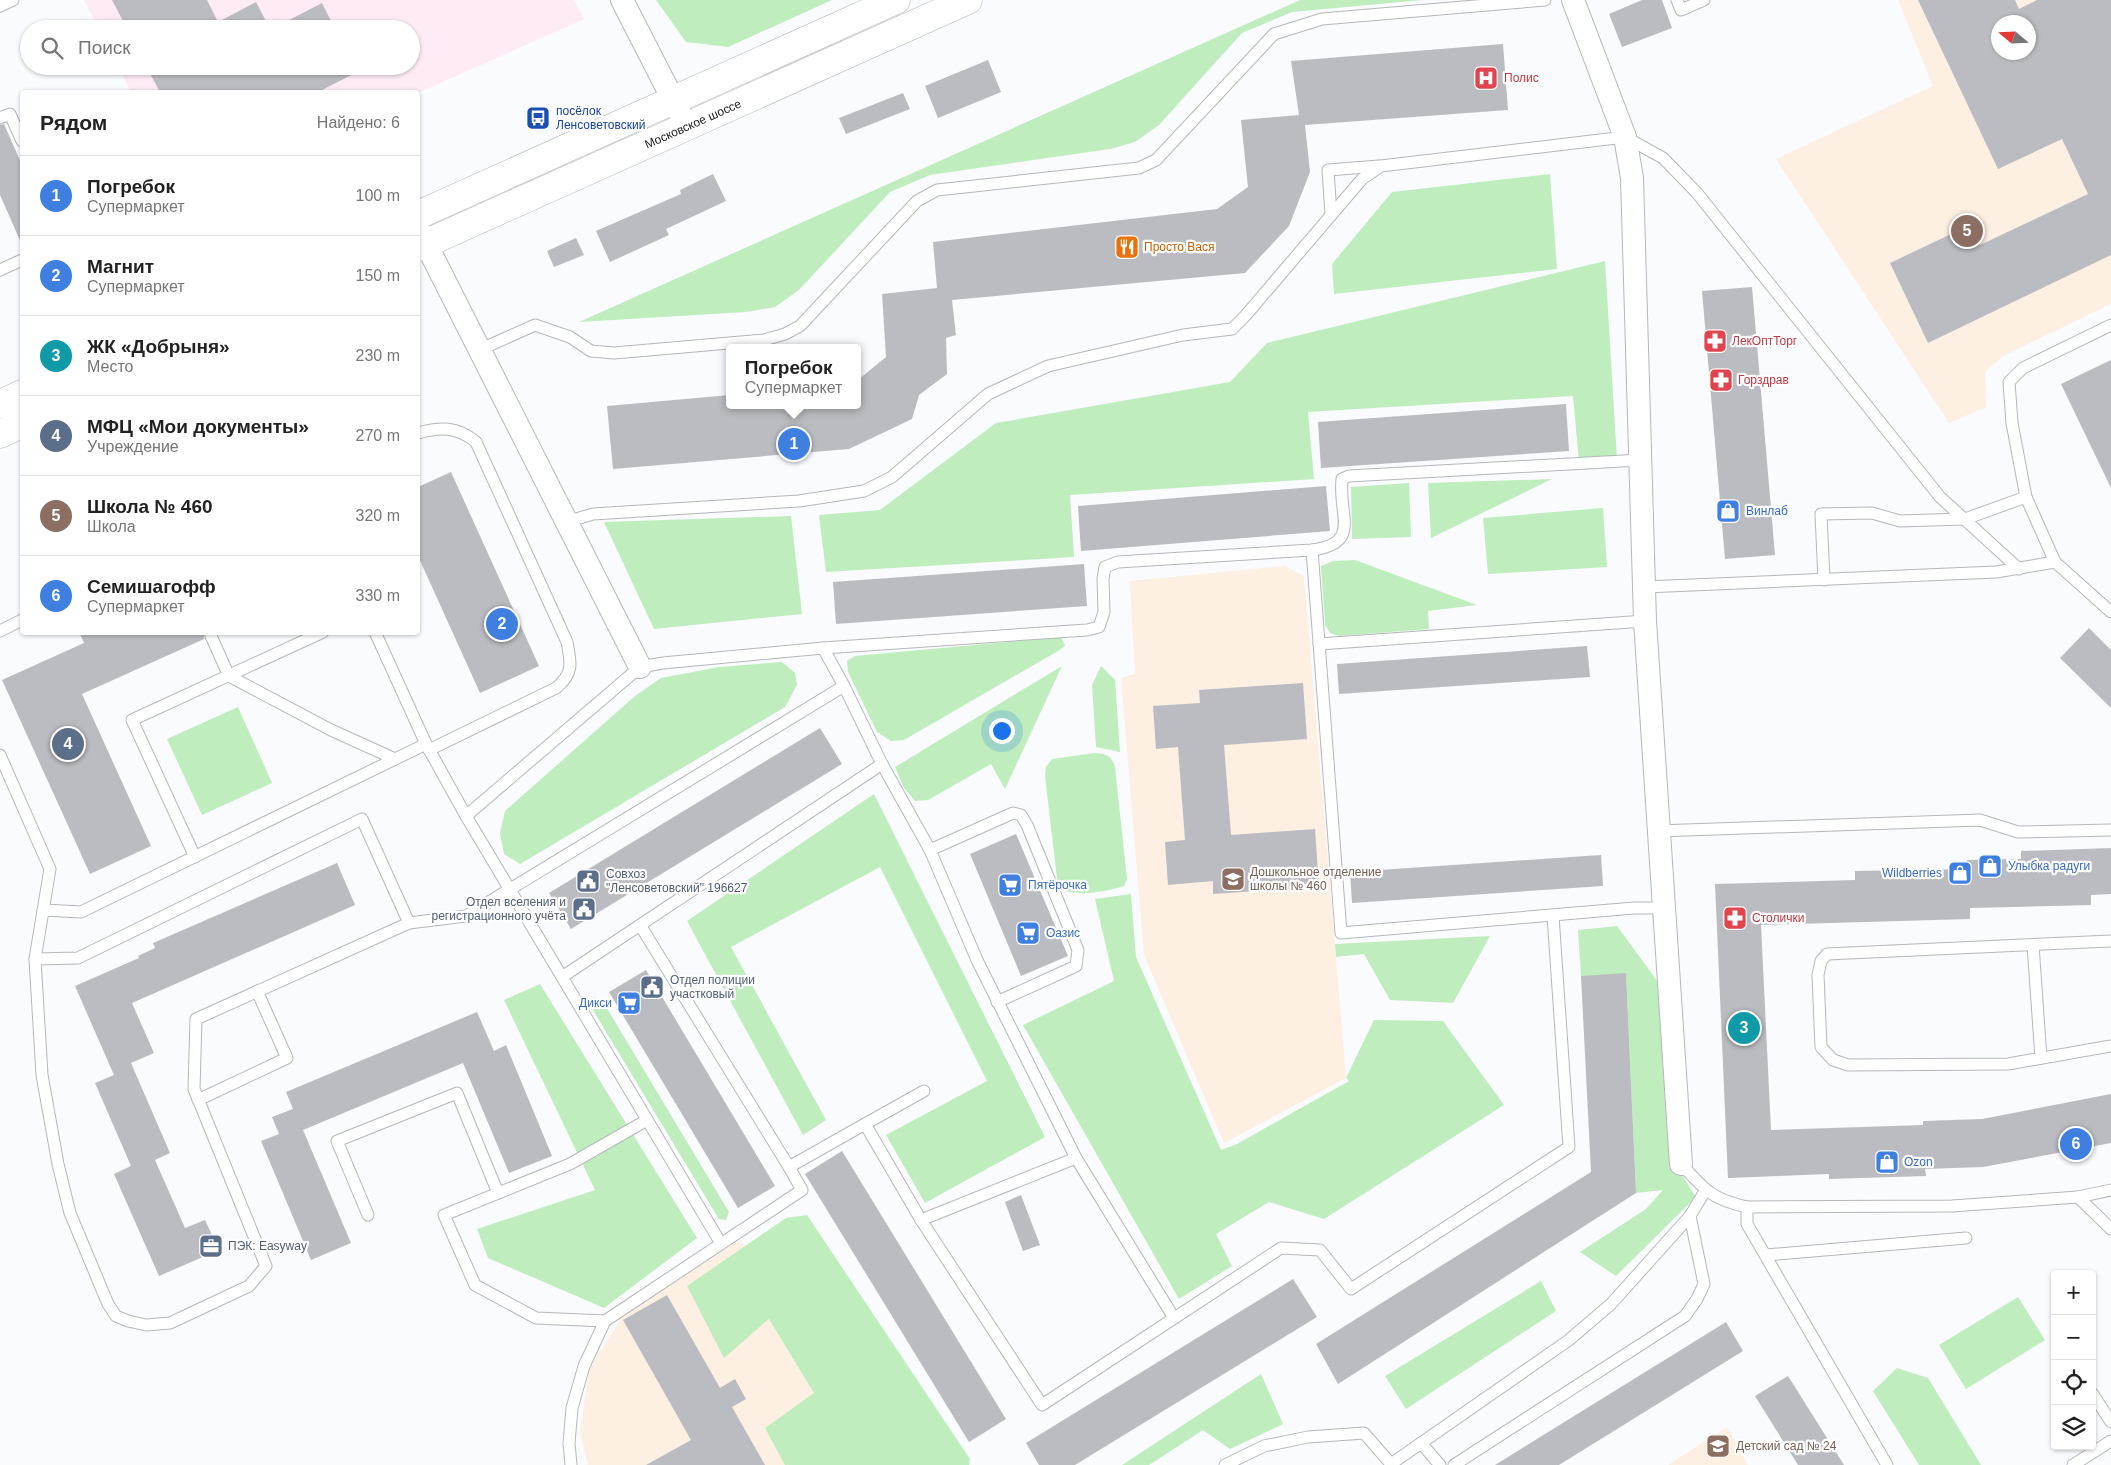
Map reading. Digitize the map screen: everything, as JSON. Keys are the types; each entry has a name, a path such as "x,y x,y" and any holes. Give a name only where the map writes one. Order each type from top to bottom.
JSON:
{"highway":[{"path":"420,214 672,99 896,0"},
{"name":"Московское шоссе","path":"420,239 687,127 968,0"},
{"path":"0,404 20,395"},
{"path":"0,434 20,425"}],"street":[{"path":"622,0 687,127"},
{"path":"1573,0 1625,137 1632,178 1645,621 1681,1164"},
{"path":"420,239 479,350 640,668"}],"lane":[{"path":"0,6 13,0"},
{"path":"479,350 535,325 570,337 591,351 614,353 764,340 785,334 800,326 917,201 937,190 1139,168 1156,160 1274,34 1322,19 1545,0"},
{"path":"1677,0 1681,10 1704,0"},
{"path":"0,118 10,114 20,136"},
{"path":"1331,215 1328,170 1381,166 1625,137 1662,158 1697,193 1940,497 2019,568"},
{"path":"566,522 593,514 800,501 864,491 892,477 988,394 1048,366 1183,334 1232,329 1362,179 1381,166"},
{"path":"0,270 20,261"},
{"path":"2111,325 2024,368 2008,382 2012,423 2026,497 2055,562 2111,612"},
{"path":"43,910 81,912 395,759 427,747 556,688 566,679 570,662 567,642 476,442 466,434 454,430 434,429 420,432"},
{"path":"466,816 640,668 663,663 823,648 1087,630 1099,627 1104,612 1103,579 1105,568 1118,562 1312,550 1326,548 1338,543 1344,534 1342,480 1349,476 1641,460"},
{"path":"1824,580 1821,514 1872,513 1900,521 1965,519 2026,497"},
{"path":"1312,550 1341,933 1634,908 1664,908"},
{"path":"1645,587 1996,572 2055,562"},
{"path":"0,631 20,621"},
{"path":"1319,644 1645,621"},
{"path":"195,857 132,720 317,635"},
{"path":"376,635 427,747 466,816 720,1242"},
{"path":"211,636 229,676 331,730 395,759"},
{"path":"823,648 882,764 930,850 977,960 1076,1158 1174,1318"},
{"path":"0,754 50,869 35,959 42,1076 58,1164 68,1205 108,1304 116,1316 146,1325 170,1323 249,1286 266,1266 194,1089 196,1019 409,922 466,916 844,686"},
{"path":"562,977 882,764"},
{"path":"930,850 1013,813 1020,815 1027,825 1078,950 1076,966 997,1002"},
{"path":"35,959 78,958 362,819 409,922"},
{"path":"1658,831 1980,820 2018,832 2111,830"},
{"path":"864,1124 921,1220 1042,1405 1281,1248 1320,1250 1351,1289 1569,1147 1553,916"},
{"path":"571,1465 569,1443 572,1408 584,1366 604,1321 720,1242 802,1190 640,925"},
{"path":"2111,941 1827,954 1821,961 1818,975 1821,1047 1833,1060 1848,1065 2008,1064 2111,1046"},
{"path":"2033,945 2041,1058"},
{"path":"198,1100 287,1058 257,991"},
{"path":"789,1167 924,1091"},
{"path":"368,1215 337,1142 457,1093 498,1193"},
{"path":"604,1321 536,1318 475,1285 444,1215 570,1164 647,1120"},
{"path":"921,1220 1076,1158"},
{"path":"1681,1164 1705,1191 1727,1202 1747,1207 1952,1206 2078,1197 2111,1190"},
{"path":"1225,1465 1264,1446 1308,1437 1364,1433 1391,1464 1569,1340 1611,1304 1690,1216 1705,1191"},
{"path":"2078,1197 2111,1228"},
{"path":"1747,1207 1747,1224 1887,1465"},
{"path":"1454,1465 1685,1316 1697,1299 1704,1284 1690,1216"},
{"path":"1766,1255 1966,1238"},
{"path":"2096,1399 2111,1422"},
{"path":"2073,1465 2111,1441"},
{"path":"1421,1443 1440,1465"}],"shaded area":[{"path":"84,0 574,0 584,19 420,92 420,90 130,90 122,75 420,75 420,20 94,20"},
{"path":"1898,0 2111,0 2111,304 2003,356 1985,372 1986,407 1949,423 1776,159 1933,86"},
{"name":"Дошкольное отделение школы № 460","path":"1285,566 1304,576 1346,1078 1224,1143 1144,955 1121,678 1135,674 1130,581"},
{"path":"741,1240 879,1465 588,1465 580,1432 589,1370 631,1302"},
{"name":"Детский сад № 24","path":"1727,1427 1748,1465 1668,1465"}],"green space":[{"path":"656,0 832,0 728,47 686,42"},
{"path":"1300,0 1423,0 1292,12 1242,33 1159,125 1135,142 1110,149 930,175 890,192 799,290 775,307 746,312 579,322"},
{"path":"1550,174 1557,269 1334,294 1332,264 1392,192"},
{"path":"1605,261 1617,459 1579,462 1573,396 1308,412 1314,479 1070,495 1074,557 826,572 819,515 880,510 996,423 1230,382 1267,343"},
{"path":"1552,479 1431,538 1428,483"},
{"path":"1409,483 1411,537 1352,539 1351,487"},
{"path":"1603,508 1607,567 1488,574 1483,518"},
{"path":"791,516 802,614 654,629 604,522"},
{"path":"1355,560 1477,605 1428,611 1429,629 1339,636 1330,633 1325,625 1321,566 1333,561"},
{"path":"1061,637 1065,646 1058,651 904,740 891,741 877,732 848,672 847,661 855,656"},
{"path":"782,662 795,673 797,685 785,707 520,864 504,854 500,833 505,811 635,696 661,678 719,667"},
{"path":"1062,666 1005,789 991,764 928,800 915,801 904,788 895,767"},
{"path":"1101,666 1115,680 1120,752 1096,747 1092,685"},
{"path":"238,707 272,783 202,815 167,739"},
{"path":"1095,753 1108,756 1115,767 1127,879 1124,886 1117,888 1090,893 1072,892 1058,887 1045,776 1046,767 1052,759"},
{"path":"874,794 1045,1137 925,1203 886,1135 987,1081 880,867 731,947 826,1120 803,1135 687,921"},
{"path":"1131,894 1136,957 1221,1150 1237,1144 1349,1081 1346,1078 1374,1020 1443,1021 1504,1105 1324,1219 1269,1202 1216,1234 1232,1266 1179,1299 1023,1025 1114,981 1095,899"},
{"path":"1617,926 1666,993 1678,1169 1696,1197 1616,1276 1580,1252 1646,1209 1663,1190 1636,1193 1626,974 1581,976 1578,930"},
{"path":"1490,936 1453,1003 1390,1000 1364,954 1336,957 1335,944"},
{"path":"540,984 697,1238 604,1308 488,1258 477,1229 595,1190 504,1000"},
{"path":"594,997 602,1000 729,1212 726,1220 719,1219 591,1007"},
{"path":"807,1215 970,1459 969,1465 785,1465 765,1428 814,1393 769,1319 724,1358 687,1286 786,1218"},
{"path":"1541,1281 1556,1311 1406,1409 1385,1376"},
{"path":"2018,1297 2045,1340 1966,1389 1939,1345"},
{"path":"1897,1368 1928,1378 1981,1465 1919,1465 1873,1391"},
{"path":"1261,1374 1283,1424 1230,1449 1203,1430 1149,1465 1122,1465"}],"building":[{"path":"112,0 207,0 217,20 122,20"},
{"path":"1642,0 1662,0 1672,28 1622,47 1609,14"},
{"path":"1918,0 2015,0 2019,9 2037,0 2111,0 2111,255 1928,343 1890,263 1970,225 1980,245 2088,194 2062,139 1998,169"},
{"path":"256,2 265,20 222,20"},
{"path":"322,3 330,20 289,20"},
{"path":"1503,44 1508,110 1305,125 1310,172 1289,226 1245,273 952,300 956,335 946,338 947,374 919,395 912,419 849,449 613,469 607,406 726,395 726,409 861,409 861,378 886,357 882,294 937,288 933,242 1217,209 1248,187 1241,120 1299,115 1291,61"},
{"path":"988,60 1001,92 938,118 925,86"},
{"path":"151,75 351,75 322,90 159,90"},
{"path":"903,93 910,109 846,134 839,118"},
{"path":"4,124 20,160 20,240 0,195 0,125"},
{"path":"713,174 726,201 666,229 669,235 610,262 596,231 681,194 680,190"},
{"path":"576,238 584,255 554,267 547,251"},
{"path":"1752,287 1775,555 1725,559 1702,291"},
{"path":"2111,360 2111,488 2061,384"},
{"path":"1566,404 1569,451 1321,468 1318,422"},
{"path":"451,472 539,666 480,693 420,560 420,486"},
{"path":"1326,486 1330,531 1081,551 1078,506"},
{"path":"1084,564 1087,606 836,624 833,582"},
{"path":"2089,628 2111,650 2111,708 2060,658"},
{"path":"80,635 205,635 204,639 82,694 151,846 90,874 2,680 84,643"},
{"path":"1587,646 1590,677 1339,694 1337,664"},
{"path":"1303,683 1307,739 1224,745 1231,835 1315,829 1319,887 1213,894 1213,881 1168,885 1165,842 1185,840 1178,747 1156,749 1153,706 1200,703 1199,690"},
{"path":"820,728 842,764 571,929 549,893"},
{"name":"Пятёрочка","path":"1016,834 1068,956 1021,976 970,854"},
{"path":"2111,848 2111,894 2091,895 2091,905 1970,908 1970,919 1761,925 1771,1130 1923,1125 1923,1121 1982,1119 2111,1094 2111,1143 1983,1167 1925,1169 1926,1176 1829,1179 1829,1174 1728,1178 1715,884 1855,880 1855,871 1968,869 1967,860 2021,859 2021,851"},
{"path":"1601,855 1603,886 1352,903 1350,872"},
{"path":"337,863 355,905 132,1003 154,1053 131,1063 170,1153 155,1160 185,1228 205,1220 219,1250 159,1276 114,1174 131,1166 95,1083 114,1075 75,986 139,958 138,956 155,948 153,943"},
{"path":"646,970 775,1186 738,1208 609,992"},
{"path":"1626,973 1636,1193 1338,1384 1316,1344 1591,1172 1581,976"},
{"path":"477,1012 494,1051 506,1045 552,1156 509,1173 463,1063 303,1130 351,1243 311,1260 261,1141 279,1134 272,1117 293,1109 286,1092"},
{"path":"842,1151 1006,1419 969,1442 805,1174"},
{"path":"1021,1195 1040,1245 1023,1251 1005,1202"},
{"path":"1293,1279 1317,1317 1075,1465 1039,1465 1026,1443"},
{"path":"667,1295 720,1388 735,1379 746,1399 732,1407 765,1465 646,1465 691,1440 623,1320"},
{"path":"1726,1322 1743,1351 1559,1465 1495,1465"},
{"path":"1788,1376 1844,1465 1798,1465 1755,1396"}],"place":[{"name":"Полис","path":"1486,78"},
{"name":"посёлок Ленсоветовский","path":"538,118"},
{"name":"Школа № 460","path":"1967,231"},
{"name":"Просто Вася","path":"1127,247"},
{"name":"ЛекОптТорг","path":"1715,341"},
{"name":"Горздрав","path":"1721,380"},
{"name":"Погребок","path":"794,444"},
{"name":"Винлаб","path":"1728,511"},
{"name":"Магнит","path":"502,624"},
{"name":"МФЦ «Мои документы»","path":"68,744"},
{"name":"Улыбка радуги","path":"1990,866"},
{"name":"Wildberries","path":"1960,873"},
{"name":"Дошкольное отделение школы № 460","path":"1233,879"},
{"name":"Совхоз \"Ленсоветовский\" 196627","path":"588,881"},
{"name":"Пятёрочка","path":"1010,885"},
{"name":"Отдел вселения и регистрационного учёта","path":"584,909"},
{"name":"Столички","path":"1735,918"},
{"name":"Оазис","path":"1028,933"},
{"name":"Отдел полиции участковый","path":"652,987"},
{"name":"Дикси","path":"629,1003"},
{"name":"ЖК «Добрыня»","path":"1744,1028"},
{"name":"Семишагофф","path":"2076,1144"},
{"name":"Ozon","path":"1887,1162"},
{"name":"ПЭК: Easyway","path":"211,1246"},
{"name":"Детский сад № 24","path":"1718,1446"}]}
